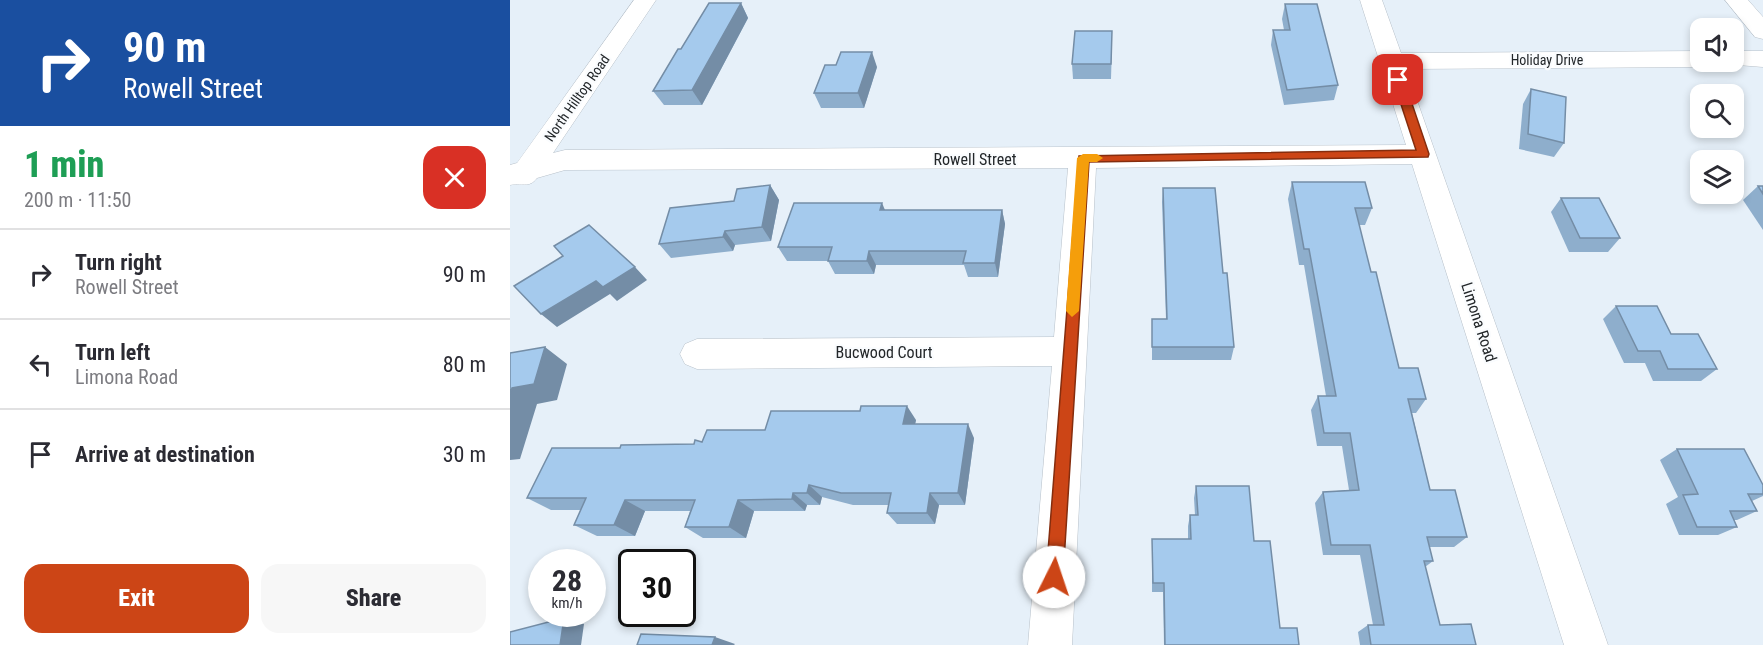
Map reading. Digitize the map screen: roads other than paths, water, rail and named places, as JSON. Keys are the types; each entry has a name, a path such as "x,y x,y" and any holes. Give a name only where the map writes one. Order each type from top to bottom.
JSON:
{"street":[{"name":"North Hilltop Road","path":"510,195 519,173 645,0"},
{"name":"Limona Road","path":"1371,0 1586,645"},
{"path":"1736,0 1763,32"},
{"name":"Holiday Drive","path":"1392,61 1690,59"},
{"path":"1744,59 1763,59"},
{"name":"Rowell Street","path":"519,173 565,160 1424,154"},
{"path":"1050,645 1083,158"},
{"name":"Bucwood Court","path":"697,354 1070,351"}]}
